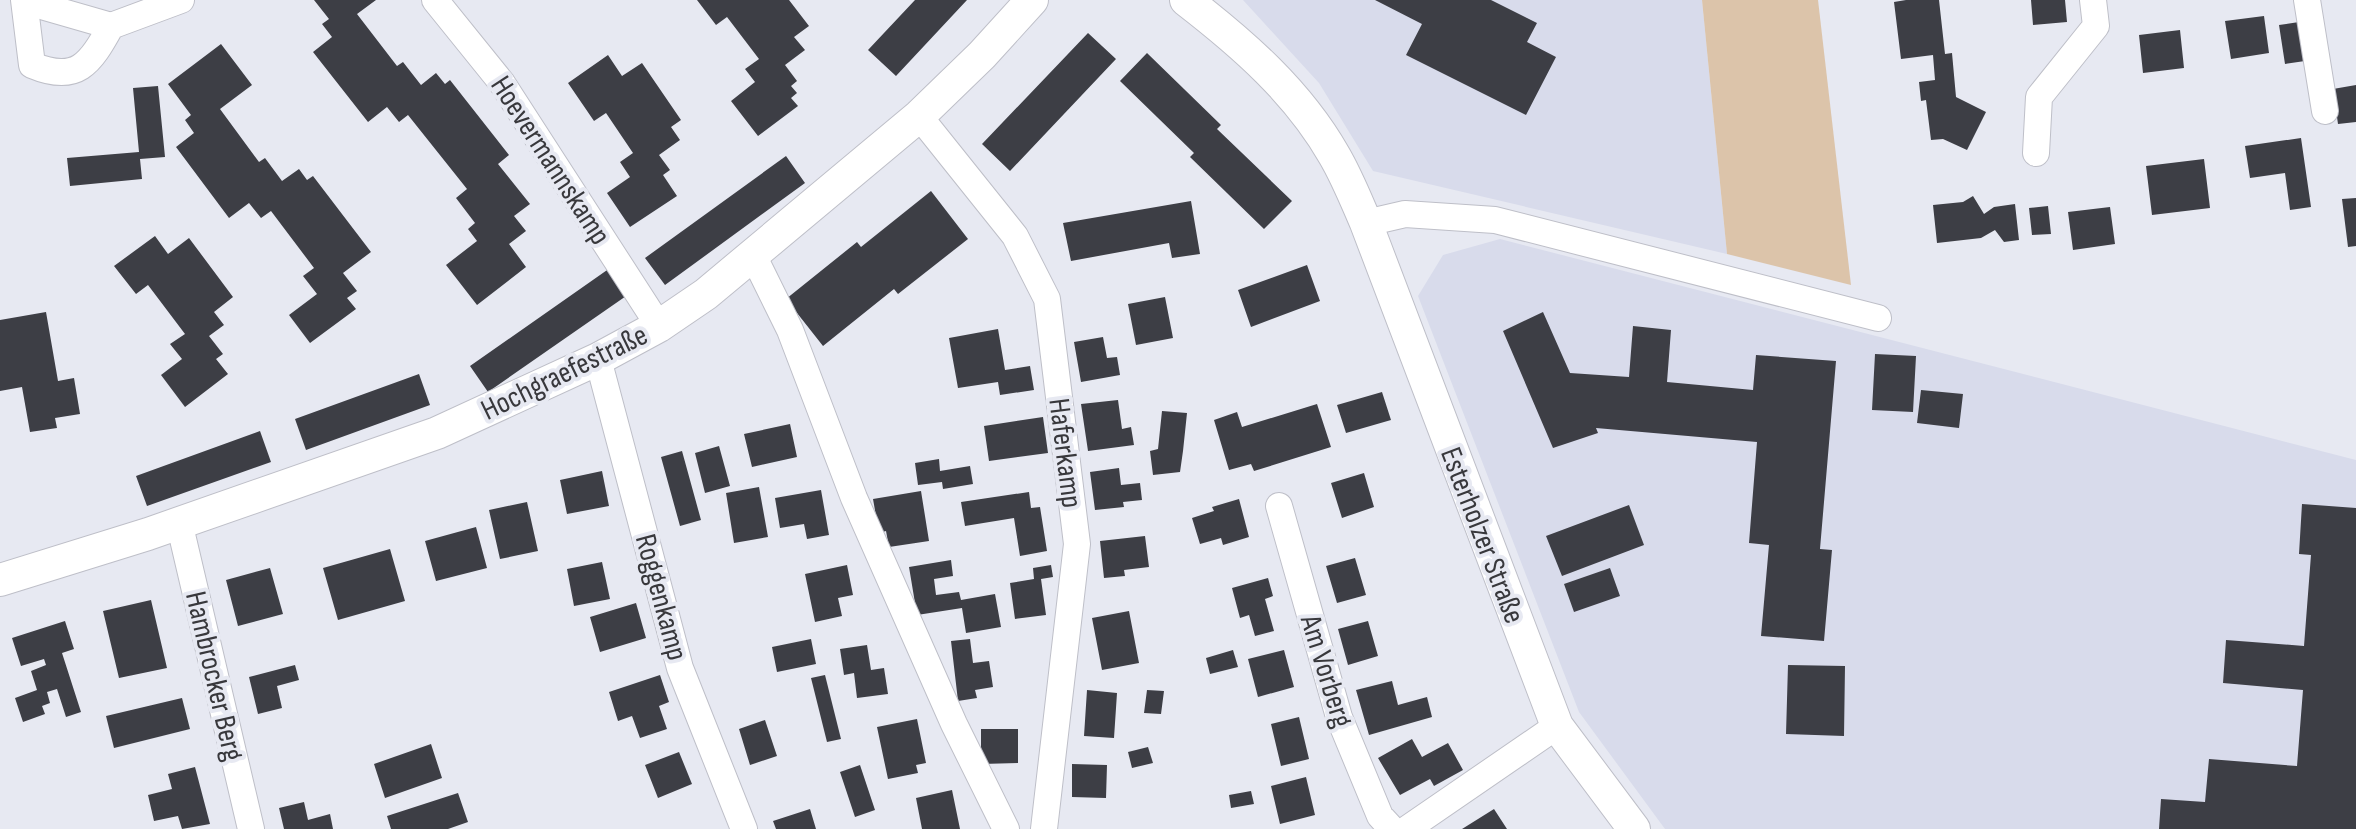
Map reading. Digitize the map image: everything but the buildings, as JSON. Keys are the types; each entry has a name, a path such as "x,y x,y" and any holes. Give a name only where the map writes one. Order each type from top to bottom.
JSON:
{"main road":[{"name":"Hochgraefestraße","path":"0,580 437,433 598,359 659,326 706,294 919,116 982,55 1032,0"},
{"name":"Esterholzer Straße","path":"1186,0 1238,41 1295,98 1334,155 1366,223 1557,726 1634,829"}],"street":[{"path":"24,0 32,65 54,74 76,70 97,52 111,26"},
{"path":"33,0 45,7 111,26 181,0"},
{"name":"Hoevermannskamp","path":"435,0 502,83 659,326"},
{"path":"2036,153 2039,97 2096,26 2093,0"},
{"path":"2307,0 2325,111"},
{"name":"Haferkamp","path":"919,116 1015,236 1047,299 1077,544 1044,829"},
{"path":"1366,223 1405,214 1495,220 1878,318"},
{"path":"753,255 790,330 866,526 954,724 1006,829"},
{"name":"Roggenkamp","path":"598,359 680,668 744,829"},
{"name":"Am Vorberg","path":"1279,506 1339,717 1380,816 1392,829"},
{"name":"Hambrocker Berg","path":"179,522 251,829"},
{"path":"1407,829 1557,726"}],"shaded area":[{"path":"1243,0 1702,0 1727,254 1373,171 1319,83"},
{"path":"1702,0 1818,0 1851,285 1727,254"},
{"path":"1500,239 2356,460 2356,829 1665,829 1579,712 1418,296 1443,255"}]}
